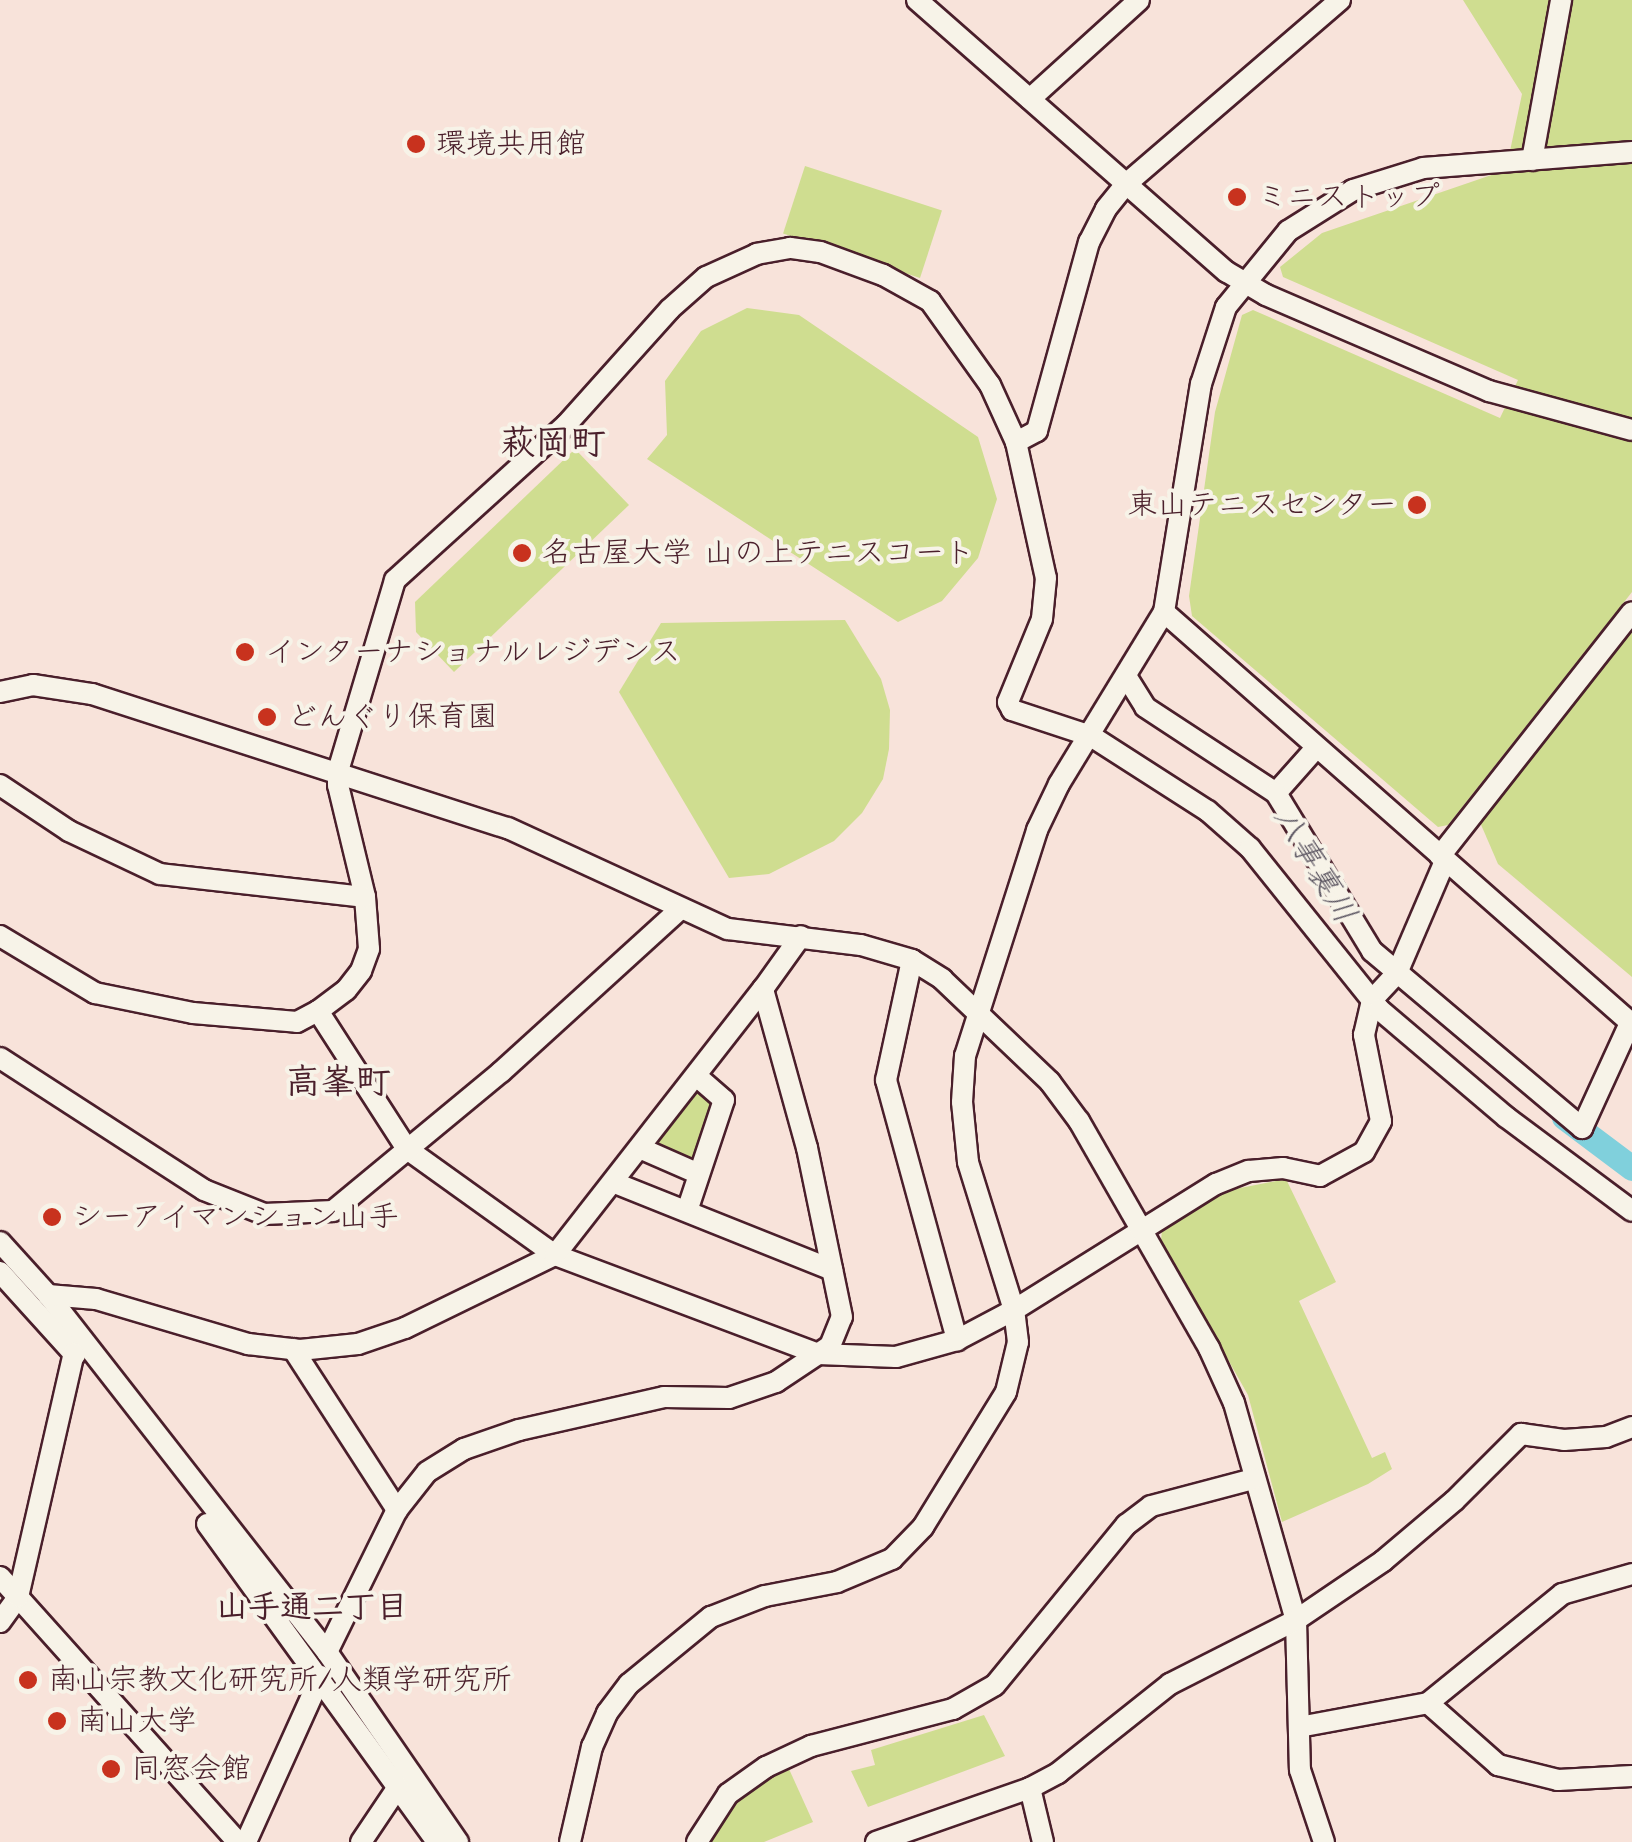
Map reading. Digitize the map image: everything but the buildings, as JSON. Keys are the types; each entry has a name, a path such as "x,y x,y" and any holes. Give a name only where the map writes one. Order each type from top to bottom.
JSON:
{"street":[{"path":"918,0 1126,184 1243,281 1489,391 1632,430"},
{"path":"1030,98 1140,0"},
{"path":"1016,442 1037,431 1090,242 1106,209 1126,184 1340,0"},
{"path":"1532,160 1562,0"},
{"path":"570,1842 592,1748 607,1712 658,1656 711,1616 765,1596 867,1572 909,1544 1006,1392 1018,1342 1014,1310 964,1138 965,1056 976,1011 1037,830 1164,612 1200,384 1226,306 1288,231 1353,190 1423,168 1632,152"},
{"path":"0,936 95,993 192,1013 296,1022 346,990 361,971 368,948 365,898 338,771 394,580 566,425 670,309 706,276 758,254 790,248 820,252 883,275 930,301 990,385 1016,442 1038,526 1046,578 1042,618 1008,702 1012,710 1091,736 1208,811 1250,848 1372,1000 1506,1117 1632,1211"},
{"path":"1126,676 1144,707 1276,793 1372,951 1582,1128 1631,1024 1164,612"},
{"path":"318,1011 407,1149 555,1254 818,1354 896,1357 958,1340 1014,1310 1216,1184 1249,1172 1283,1168 1320,1176 1364,1152 1380,1121 1364,1035 1372,1000 1397,974 1443,858 1632,612"},
{"path":"0,692 33,686 92,694 508,828 728,930 861,945 912,960 942,979 1050,1082 1079,1121 1209,1348 1234,1403 1296,1620 1300,1770 1324,1842"},
{"path":"1276,793 1316,748"},
{"path":"0,785 68,831 160,874 365,898"},
{"path":"0,1058 204,1190 264,1214 306,1216 333,1211 366,1188 501,1072 678,910"},
{"path":"48,1296 96,1299 248,1344 293,1349 358,1344 405,1328 555,1254 642,1149 801,936"},
{"path":"912,960 886,1080 958,1340"},
{"path":"327,1652 397,1510 428,1472 464,1449 519,1430 664,1397 728,1398 776,1382 830,1346 842,1317 808,1148 763,989"},
{"path":"687,1211 724,1100 698,1076"},
{"path":"642,1149 699,1174"},
{"path":"614,1183 832,1270"},
{"path":"0,1242 48,1296 327,1652 458,1842"},
{"path":"0,1272 74,1353 322,1676 437,1842"},
{"path":"293,1349 397,1510"},
{"path":"0,1622 18,1597 74,1353"},
{"path":"876,1842 1030,1788 1058,1772 1101,1734 1170,1684 1296,1620 1397,1549 1521,1434 1564,1440 1606,1438 1632,1427"},
{"path":"697,1842 728,1794 766,1767 811,1746 953,1708 995,1684 1126,1525 1151,1506 1253,1479"},
{"path":"1299,1727 1428,1703 1562,1594 1632,1574"},
{"path":"0,1577 238,1842"},
{"path":"246,1842 322,1676"},
{"path":"1428,1703 1498,1765 1558,1780 1632,1776"},
{"path":"361,1842 398,1787"},
{"path":"1030,1788 1043,1842"}],"green space":[{"name":"東山テニスセンター","path":"1463,0 1632,0 1632,592 1448,825 1438,827 1192,616 1189,596 1215,412 1242,315 1253,310 1500,418 1518,380 1283,277 1280,267 1322,233 1506,170 1522,94"},
{"path":"805,166 942,210 920,278 783,234"},
{"path":"747,308 799,315 978,437 997,499 978,558 942,601 898,622 647,459 667,435 665,381 701,331"},
{"name":"名古屋大学 山の上テニスコート","path":"575,449 629,505 454,672 416,632 415,602"},
{"path":"845,620 881,679 890,710 883,779 862,813 834,841 769,874 729,878 619,692 661,623"},
{"path":"1632,626 1632,977 1498,864 1479,820"},
{"path":"697,1089 716,1099 697,1168 656,1146 656,1140"},
{"path":"1286,1179 1336,1282 1299,1301 1372,1458 1385,1452 1392,1469 1368,1484 1282,1522 1248,1395 1161,1241 1162,1229 1230,1190"},
{"path":"984,1715 1005,1756 868,1807 851,1771 875,1765 871,1750"},
{"path":"789,1769 813,1822 764,1842 707,1842 739,1792"}],"waterway":[{"name":"八事裏川","path":"1564,1117 1632,1168"}],"place":[{"name":"環境共用館","path":"416,144"},
{"name":"ミニストップ","path":"1237,197"},
{"name":"東山テニスセンター","path":"1417,505"},
{"name":"名古屋大学 山の上テニスコート","path":"522,553"},
{"name":"インターナショナルレジデンス","path":"245,652"},
{"name":"どんぐり保育園","path":"267,717"},
{"name":"シーアイマンション山手","path":"52,1217"},
{"name":"南山宗教文化研究所/人類学研究所","path":"28,1680"},
{"name":"南山大学","path":"57,1721"},
{"name":"同窓会館","path":"111,1769"}],"district":[{"name":"萩岡町","path":"553,444"},
{"name":"高峯町","path":"338,1083"},
{"name":"山手通二丁目","path":"312,1608"}]}
